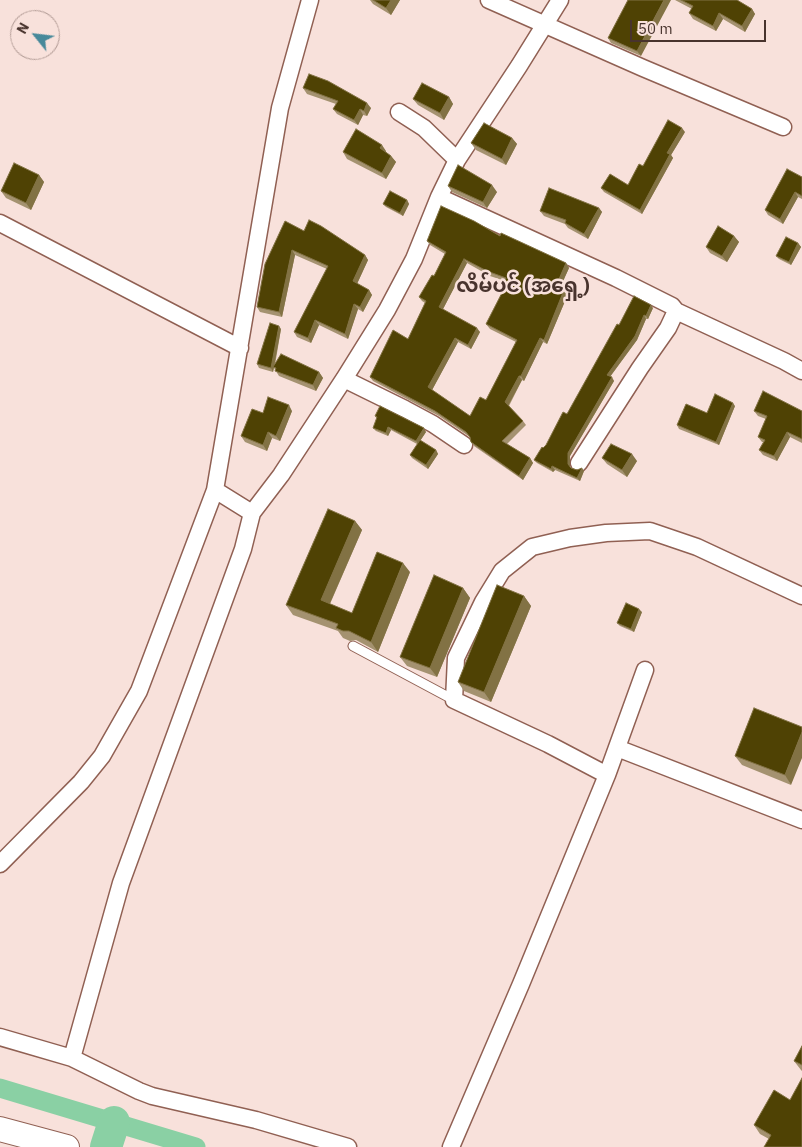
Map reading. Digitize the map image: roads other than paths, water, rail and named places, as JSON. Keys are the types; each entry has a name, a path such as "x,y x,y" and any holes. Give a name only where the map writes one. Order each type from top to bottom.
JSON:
{"street":[{"path":"0,864 81,782 106,748 139,691 215,490 280,108 310,0"},
{"path":"489,0 783,127"},
{"path":"72,1058 121,883 243,549 252,513 280,475 344,379 387,310 414,260 439,197 457,160 560,0"},
{"path":"399,112 424,128 457,160"},
{"path":"439,197 616,278 672,306 676,311 802,371"},
{"path":"0,222 240,348"},
{"path":"579,463 668,328 676,311"},
{"path":"344,379 405,408 464,445"},
{"path":"215,490 252,513"},
{"path":"607,775 548,744 454,700 456,658 483,602 502,571 532,547 570,538 606,533 650,532 697,547 802,596"},
{"path":"451,1147 521,984 607,775 645,670"},
{"path":"617,748 802,820"},
{"path":"0,1037 72,1058 152,1096 256,1120 348,1147"},
{"path":"0,1128 67,1147"}],"lane":[{"path":"353,646 454,700"}],"waterway":[{"path":"0,1088 196,1147"},
{"path":"106,1147 114,1122"}],"district":[{"name":"လိမ်ပင် (အရှေ့)","path":"523,286"}]}
